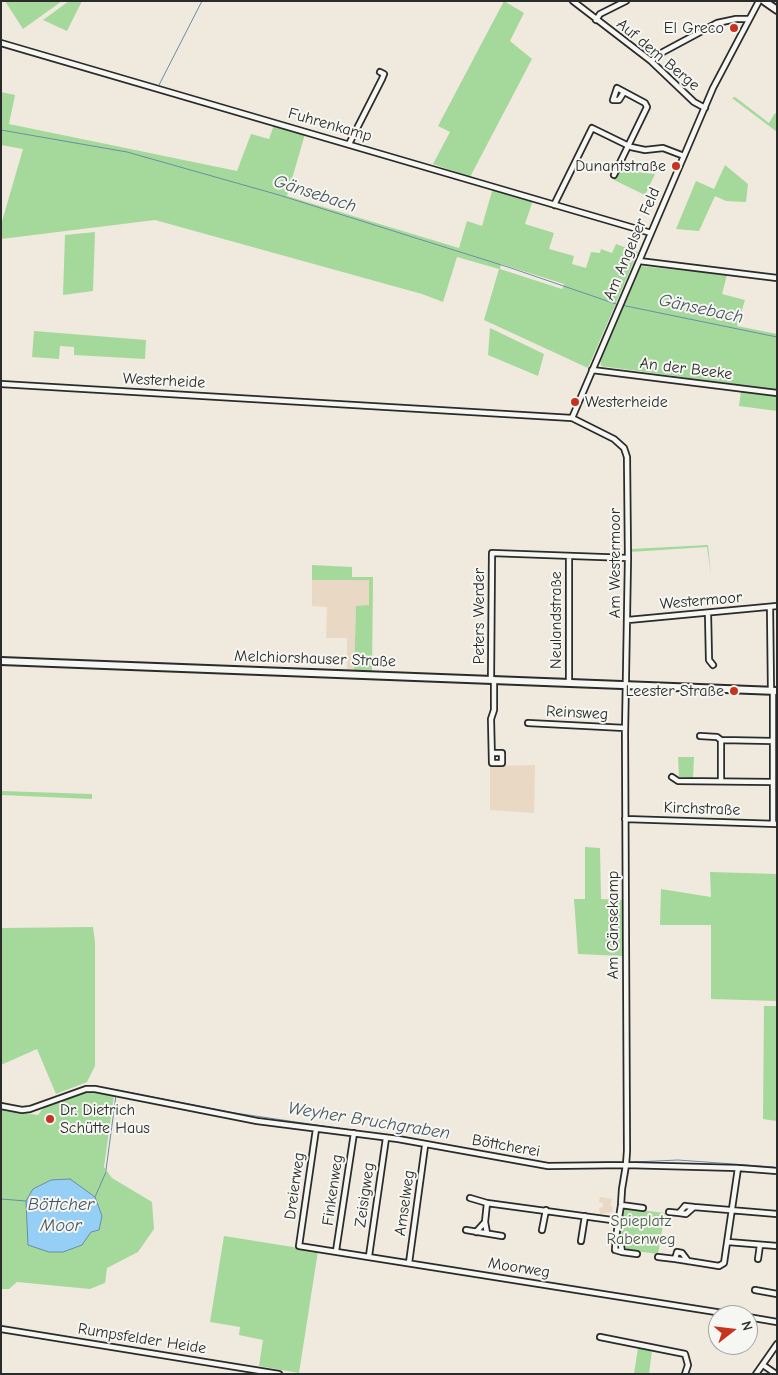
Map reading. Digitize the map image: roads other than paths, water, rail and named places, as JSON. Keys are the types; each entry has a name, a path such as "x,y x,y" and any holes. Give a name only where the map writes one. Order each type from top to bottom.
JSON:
{"street":[{"name":"Auf dem Berge","path":"573,1 651,61 694,102 705,108"},
{"path":"596,20 600,14 626,1"},
{"name":"Am Angelser Feld","path":"572,418 705,108 748,19 759,1"},
{"path":"764,1 777,10"},
{"path":"651,61 663,52 718,23 736,19 748,19"},
{"name":"Fuhrenkamp","path":"1,43 651,233"},
{"path":"348,144 384,74 380,72"},
{"path":"614,175 647,107 644,103 624,92"},
{"path":"554,205 592,128 628,146 645,150 663,148 684,156"},
{"path":"639,261 777,278"},
{"name":"An der Beeke","path":"592,370 777,393"},
{"name":"Westerheide","path":"1,384 572,418 619,442"},
{"name":"Am Westermoor","path":"619,442 627,457 627,686"},
{"name":"Peters Werder","path":"492,753 492,552 569,556"},
{"path":"569,556 628,558"},
{"name":"Neulandstraße","path":"569,556 569,683"},
{"name":"Westermoor","path":"628,620 777,606"},
{"path":"770,607 774,691 772,782 775,824"},
{"path":"708,613 709,660 713,665"},
{"name":"Melchiorshauser Straße","path":"1,661 627,686"},
{"path":"627,686 774,691"},
{"name":"Am Gänsekamp","path":"627,686 625,728 626,1165 615,1250 637,1254"},
{"name":"Reinsweg","path":"528,723 625,728"},
{"path":"700,736 717,737 721,740 773,741"},
{"path":"721,740 721,781"},
{"path":"672,777 678,781 772,782"},
{"name":"Kirchstraße","path":"625,819 775,824"},
{"name":"Böttcherei","path":"1,1106 22,1110 30,1109 86,1089 95,1089 257,1121 386,1138 548,1166 626,1165 777,1171"},
{"name":"Dreierweg","path":"299,1246 316,1129"},
{"name":"Finkenweg","path":"336,1251 354,1134"},
{"name":"Zeisigweg","path":"369,1256 386,1138"},
{"name":"Amselweg","path":"409,1263 425,1146"},
{"path":"658,1257 675,1259 676,1252 682,1253 688,1261 719,1266 724,1263 738,1168"},
{"path":"470,1198 619,1221"},
{"path":"487,1233 485,1222 488,1202"},
{"path":"621,1205 643,1208"},
{"path":"669,1212 686,1214 694,1207 777,1214"},
{"path":"542,1230 546,1210"},
{"path":"581,1241 585,1216"},
{"path":"476,1232 485,1222"},
{"path":"466,1230 502,1236"},
{"path":"728,1242 777,1246"},
{"path":"758,1260 760,1245"},
{"name":"Moorweg","path":"299,1246 708,1311"},
{"path":"755,1290 777,1294"},
{"path":"758,1319 777,1322"},
{"name":"Rumpsfelder Heide","path":"1,1329 279,1374"},
{"path":"600,1336 684,1354 688,1365 685,1374"},
{"path":"756,1374 777,1344"},
{"path":"763,1365 776,1374"}],"water":[{"name":"Böttcher Moor","path":"70,1179 95,1197 102,1216 99,1230 91,1232 82,1245 63,1252 49,1252 28,1245 26,1201 33,1189 51,1180"}],"waterway":[{"path":"159,85 202,1"},
{"name":"Gänsebach","path":"1,130 127,152 279,195 511,268 616,304"},
{"name":"Gänsebach","path":"621,305 777,337"},
{"name":"Weyher Bruchgraben","path":"117,1090 235,1113 405,1138"},
{"name":"Weyher Bruchgraben","path":"106,1170 116,1095"},
{"name":"Weyher Bruchgraben","path":"487,1153 548,1163 619,1162"},
{"name":"Weyher Bruchgraben","path":"634,1162 678,1160 774,1167"},
{"name":"Weyher Bruchgraben","path":"95,1197 106,1172"},
{"name":"Weyher Bruchgraben","path":"1,1199 26,1201"}],"place":[{"name":"El Greco","path":"734,28"},
{"name":"Dunantstraße","path":"676,166"},
{"name":"Westerheide","path":"575,402"},
{"name":"Leester Straße","path":"734,691"},
{"name":"Dr. Dietrich Schütte Haus","path":"50,1119"}],"park label":[{"name":"Spieplatz Rabenweg","path":"641,1230"}]}
